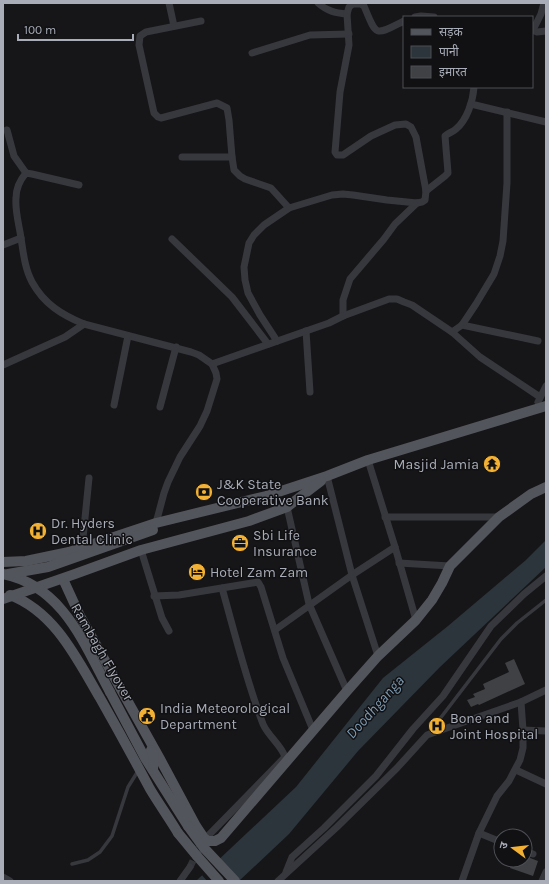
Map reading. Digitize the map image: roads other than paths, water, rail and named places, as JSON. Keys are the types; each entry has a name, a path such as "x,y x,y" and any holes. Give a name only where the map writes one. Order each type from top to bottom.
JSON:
{"main road":[{"path":"3,562 26,561 69,552 155,527 252,505 258,503 266,496 327,476 368,460 546,406"},
{"path":"6,596 60,579 141,550 250,521 287,507 327,476"},
{"path":"60,579 160,759 203,840 215,842 221,838 378,656 416,620 432,600 442,584 450,566 499,518 531,494 546,487"},
{"path":"4,574 48,567 155,527"},
{"path":"97,543 106,563"},
{"name":"Rambagh Flyover","path":"4,574 30,583 38,588 58,604 65,613 85,645 146,758 188,826 204,848 235,881"},
{"path":"60,579 63,596 154,756 153,770"},
{"path":"6,596 35,608 59,632 76,657 152,791 178,833 219,881"}],"street":[{"path":"169,3 174,26"},
{"path":"318,3 334,13 347,14"},
{"path":"277,341 260,316 248,293 244,267 249,243 254,235 264,225 290,208 332,195 343,194 417,203 425,200 426,191 416,137 411,127 406,124 395,125 371,136 343,155 337,155 335,152 340,92 347,60 349,34 347,14 350,5 361,3 364,6 376,31 383,31 403,21"},
{"path":"533,28 542,14 544,3"},
{"path":"201,21 146,32 140,36 139,40 154,113 161,118 217,103 227,108 234,170 240,176 271,188 290,208"},
{"path":"533,30 537,32 546,31"},
{"path":"252,53 310,35 349,34"},
{"path":"426,191 447,174 448,168 445,136 458,127 471,104 474,88"},
{"path":"471,104 546,122"},
{"path":"452,332 462,325 491,280 500,256 503,242 506,184 507,112"},
{"path":"7,130 14,156 26,173 79,185"},
{"path":"182,157 232,157"},
{"path":"26,173 19,184 16,198 26,267 32,283 40,294 59,313 84,324 176,347 199,355 212,364 216,373 217,379 207,411 175,468 164,493 155,527"},
{"path":"343,316 343,300 350,279 395,224 417,203"},
{"path":"3,245 21,238"},
{"path":"172,239 232,297 268,344"},
{"path":"212,364 329,323 343,316 389,299 397,299 412,305 452,332 480,357 540,397"},
{"path":"3,365 65,337 84,324"},
{"path":"462,325 538,341"},
{"path":"306,331 310,392"},
{"path":"114,404 128,336"},
{"path":"160,407 176,347"},
{"path":"535,409 546,386"},
{"path":"368,460 416,620"},
{"path":"327,476 352,575 378,656"},
{"path":"82,548 89,478"},
{"path":"287,507 309,604 347,691"},
{"path":"385,516 499,518"},
{"path":"275,630 309,604 395,547"},
{"path":"141,550 154,596 162,618 170,631"},
{"path":"399,563 450,566"},
{"path":"286,872 292,857 324,828 376,776 413,729 443,696 491,626 524,594 546,576"},
{"path":"154,596 179,595 258,582 261,587 283,658 313,730"},
{"path":"203,840 285,757 283,752 266,731 248,684 222,588"},
{"path":"278,881 397,768 427,735 521,702 546,690"},
{"path":"462,881 479,833 497,796 516,770 523,748 521,702"},
{"path":"523,730 546,731"},
{"path":"516,770 546,784"},
{"path":"479,833 493,839"},
{"path":"180,881 190,867"},
{"path":"542,881 546,872"},
{"path":"3,877 10,881"}],"lane":[{"path":"427,735 501,639 517,623 546,600"},
{"path":"72,864 88,860 100,852 112,836 128,788 140,769"}],"water":[{"name":"Doodhganga","path":"546,540 546,567 440,667 358,751 289,834 239,881 196,881 296,787 383,678 448,626 526,560"}],"tunnel":[{"path":"190,867 202,842"}],"place":[{"name":"Masjid Jamia","path":"492,464"},
{"name":"J&K State Cooperative Bank","path":"204,492"},
{"name":"Dr. Hyders Dental Clinic","path":"38,531"},
{"name":"Sbi Life Insurance","path":"240,543"},
{"name":"Hotel Zam Zam","path":"197,572"},
{"name":"India Meteorological Department","path":"147,716"},
{"name":"Bone and Joint Hospital","path":"437,726"}]}
